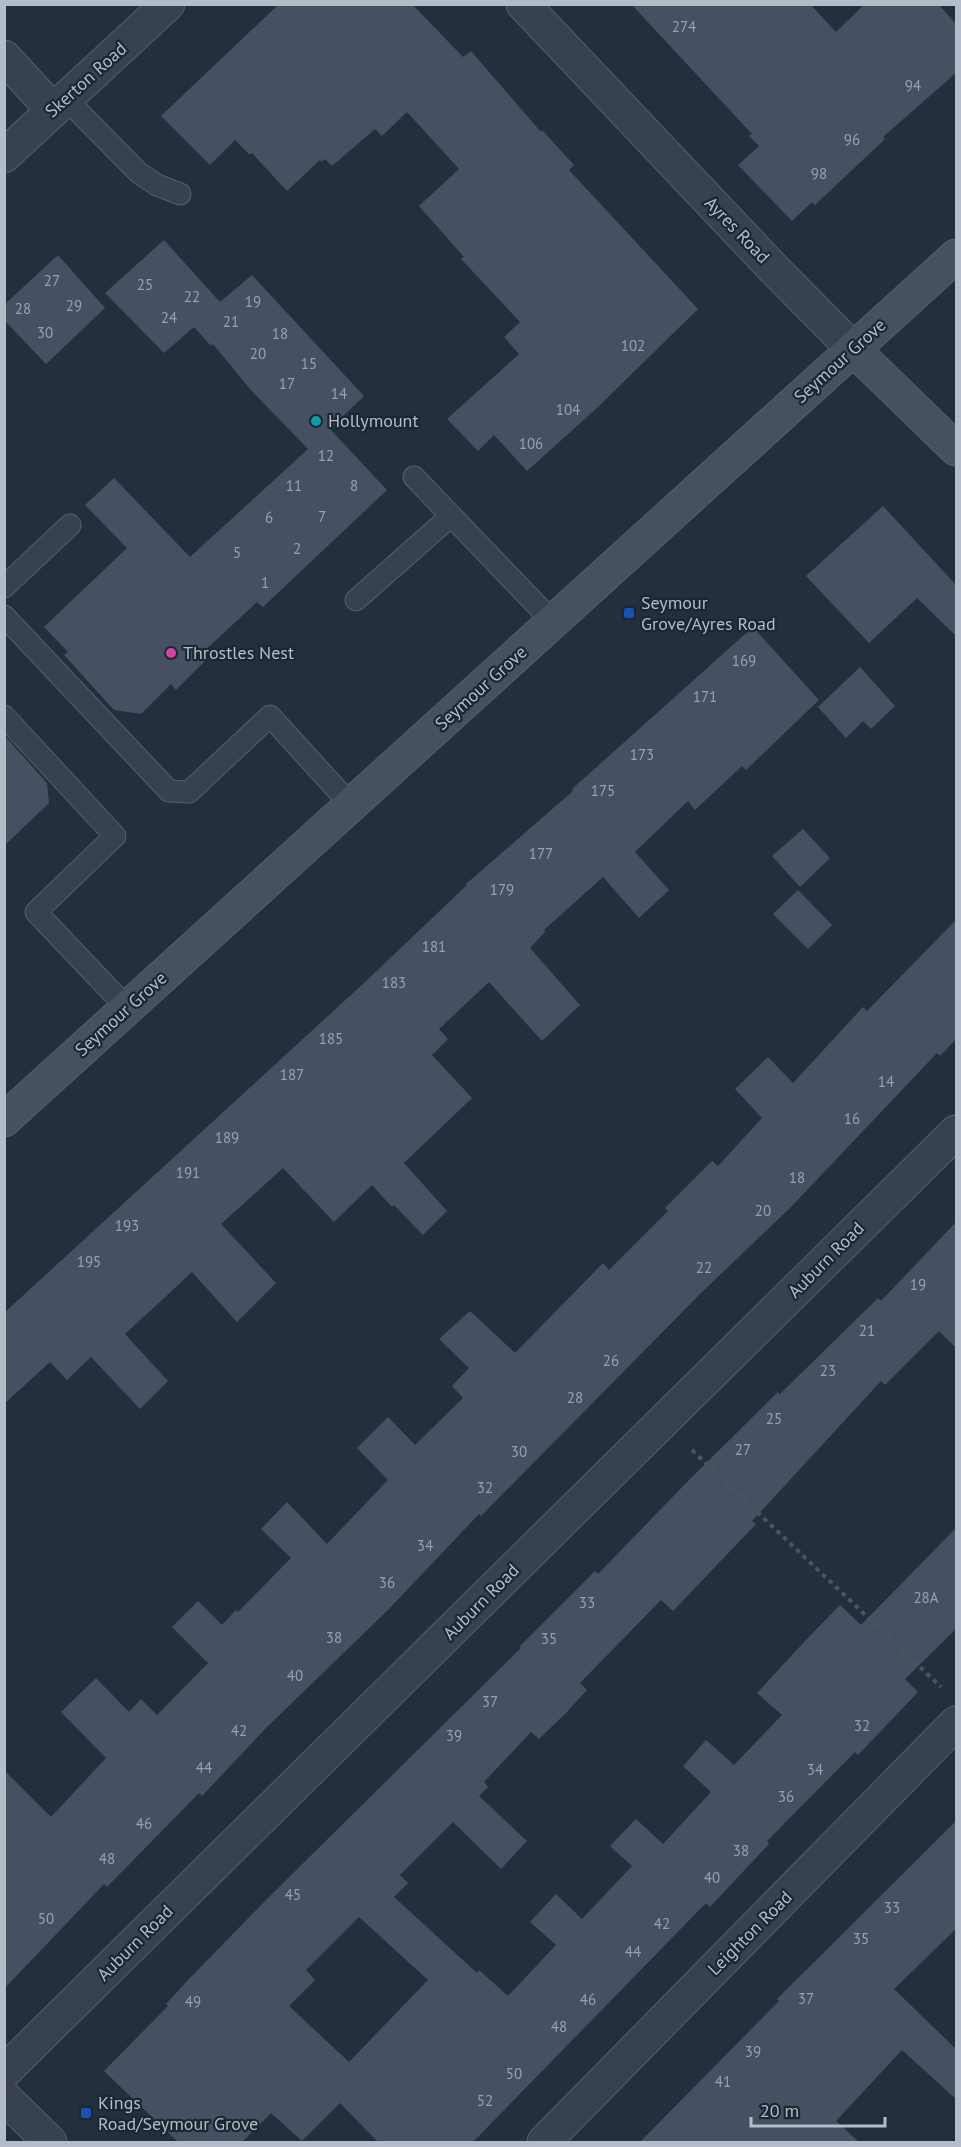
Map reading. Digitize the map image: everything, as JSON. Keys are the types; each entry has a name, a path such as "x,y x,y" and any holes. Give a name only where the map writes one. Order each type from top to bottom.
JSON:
{"main road":[{"name":"Seymour Grove","path":"4,1120 957,256"},
{"name":"Ayres Road","path":"853,349 957,450"}],"street":[{"name":"Skerton Road","path":"4,156 168,4"},
{"name":"Ayres Road","path":"523,4 772,267 853,349"},
{"path":"4,57 59,105"},
{"name":"Auburn Road","path":"4,2072 957,1132"},
{"name":"Leighton Road","path":"544,2142 952,1709"},
{"path":"4,2097 50,2142"}],"lane":[{"path":"59,105 139,173 180,194"},
{"path":"414,477 553,622"},
{"path":"356,600 451,516"},
{"path":"4,587 70,525"},
{"path":"4,616 169,791 189,792 270,716 351,805"},
{"path":"4,716 115,836 36,912 127,1008"}],"path":[{"path":"663,1422 952,1709"}],"building":[{"path":"279,4 412,4 463,57 471,51 541,132 542,130 574,165 569,170 698,309 597,408 527,471 494,435 478,451 447,419 519,354 504,337 520,322 461,259 464,257 419,206 459,169 407,112 382,136 375,129 332,166 325,159 321,162 320,160 287,191 252,153 250,155 235,140 210,165 161,116"},
{"path":"631,4 810,4 836,32 865,4 938,4 957,25 957,72 883,137 885,139 815,205 812,202 792,221 738,165 759,146 749,136 752,134"},
{"path":"164,240 220,302 252,275 364,396 330,429 387,490 263,607 257,602 201,654 206,660 176,690 171,684 141,714 114,710 64,655 68,652 44,627 127,548 85,505 114,478 190,557 308,449 250,389 213,344 211,346 194,327 164,353 105,293"},
{"path":"58,255 105,308 46,364 4,320 4,305"},
{"path":"883,506 957,586 957,637 917,598 869,643 806,576"},
{"path":"753,627 819,700 746,770 742,766 695,810 688,801 635,852 669,890 639,918 603,877 544,930 545,932 530,948 580,1005 542,1041 489,982 439,1029 448,1039 432,1055 472,1098 404,1163 447,1211 423,1235 372,1185 334,1222 283,1168 221,1224 276,1283 237,1322 192,1272 125,1334 168,1381 140,1409 91,1357 67,1380 50,1362 4,1404 4,1313 365,982 466,884 573,791 572,789"},
{"path":"860,667 895,706 871,729 863,721 846,738 818,707"},
{"path":"4,735 47,783 49,803 4,846"},
{"path":"803,829 830,858 800,887 772,856"},
{"path":"798,890 832,925 808,949 773,914"},
{"path":"957,919 957,1038 940,1056 937,1053 791,1207 701,1293 481,1516 479,1514 388,1610 267,1727 202,1796 199,1793 107,1887 104,1884 4,1989 4,1770 51,1817 106,1758 61,1712 96,1678 129,1712 141,1699 157,1715 208,1663 172,1627 198,1601 222,1625 236,1610 238,1612 291,1558 261,1529 287,1502 327,1544 388,1480 357,1448 388,1417 415,1445 463,1398 452,1386 469,1368 439,1339 470,1311 515,1353 603,1263 609,1270 668,1211 665,1208 712,1161 718,1166 762,1118 735,1089 768,1057 793,1083 863,1007 867,1011"},
{"path":"957,1221 957,1349 939,1331 885,1385 881,1381 752,1521 756,1524 673,1611 661,1600 580,1683 587,1690 565,1714 539,1739 531,1732 484,1782 488,1787 479,1796 527,1841 501,1869 453,1822 400,1875 408,1883 394,1897 477,1973 479,1970 508,1996 556,1945 530,1922 556,1894 582,1919 632,1866 610,1846 636,1819 663,1844 711,1792 683,1766 706,1740 734,1765 782,1715 757,1693 805,1641 840,1605 861,1625 957,1527 957,1628 905,1679 918,1692 858,1755 855,1752 767,1841 769,1844 710,1907 706,1903 473,2142 378,2142 340,2103 302,2141 271,2113 242,2142 178,2142 104,2071 267,1899 521,1648 519,1647 595,1571 598,1574 778,1392 780,1394 878,1298 881,1301","holes":["359,1917 428,1980 349,2062 289,2006 315,1980 306,1970"]},
{"path":"957,1820 957,1928 894,1989 957,2050 957,2100 902,2050 836,2121 859,2142 640,2142 779,2001 777,1999"}],"place":[{"name":"Hollymount","path":"316,421"},
{"name":"Seymour Grove/Ayres Road","path":"629,613"},
{"name":"Throstles Nest","path":"171,653"},
{"name":"Kings Road/Seymour Grove","path":"86,2113"}]}
